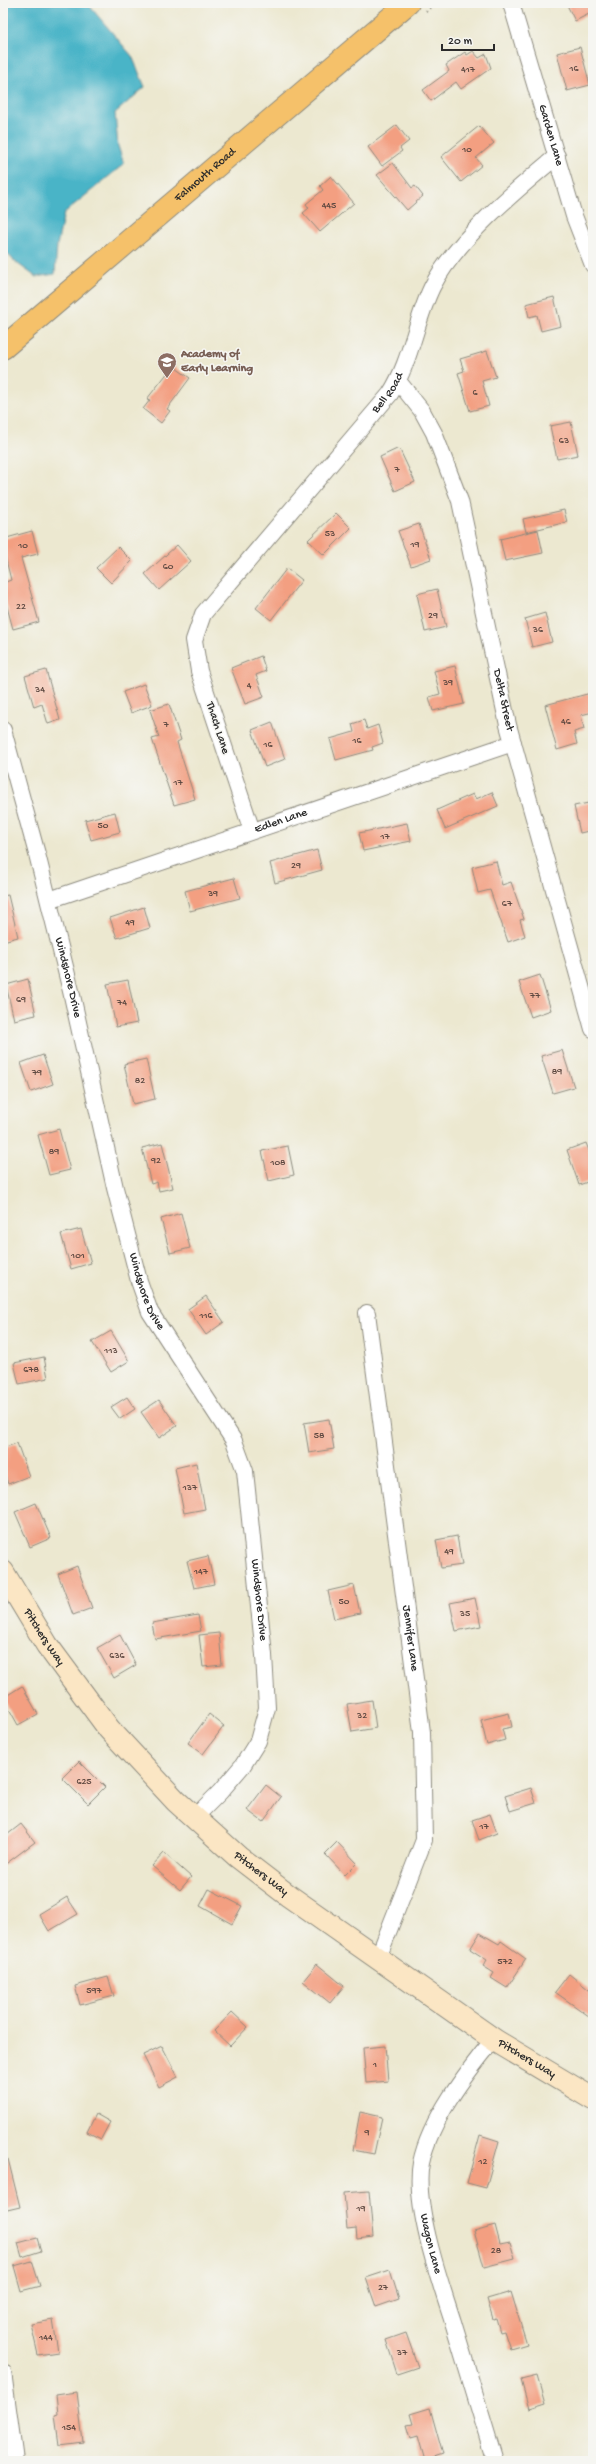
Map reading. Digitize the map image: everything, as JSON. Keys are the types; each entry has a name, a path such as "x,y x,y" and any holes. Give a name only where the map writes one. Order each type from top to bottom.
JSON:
{"main road":[{"name":"Falmouth Road","path":"3,348 408,3"},
{"name":"Pitchers Way","path":"3,1572 46,1645 109,1729 144,1768 194,1818 266,1878 378,1958 494,2039 593,2099"}],"street":[{"name":"Garden Lane","path":"511,3 574,216 593,265"},
{"name":"Bell Road","path":"199,623 203,614 375,414 398,381 420,313 433,285 465,240 557,156"},
{"name":"Delta Street","path":"398,381 425,416 453,481 513,743 593,1029"},
{"name":"Thach Lane","path":"199,623 194,640 199,671 252,831"},
{"name":"Windshore Drive","path":"3,730 49,900 129,1245 146,1301 162,1333 198,1383 234,1441 245,1471 261,1624 267,1708 258,1741 243,1765 220,1792 194,1818"},
{"name":"Edlen Lane","path":"49,900 513,743"},
{"name":"Jennifer Lane","path":"367,1313 422,1732 424,1840 378,1958"},
{"name":"Wagon Lane","path":"494,2039 470,2068 433,2131 421,2164 420,2180 421,2202 435,2264 495,2461"},
{"path":"3,2372 15,2461"}],"water":[{"path":"3,3 87,3 132,56 145,87 115,113 118,146 124,164 64,213 57,245 55,274 36,277 14,261 3,248"}],"building":[{"path":"566,3 593,3 593,12 575,21"},
{"path":"580,47 590,85 567,91 557,53"},
{"path":"473,51 479,58 486,54 491,68 461,89 456,82 431,101 423,90 449,71 446,65 465,52 467,55"},
{"path":"397,125 409,141 400,148 402,151 382,166 368,147"},
{"path":"479,126 494,143 476,158 482,165 461,182 441,157"},
{"path":"393,163 412,188 415,186 423,196 407,210 377,175"},
{"path":"331,176 354,203 320,232 303,213 309,208 306,204 323,190 320,186"},
{"path":"554,297 561,326 541,331 537,315 529,317 526,304"},
{"path":"487,351 496,377 482,381 489,406 470,411 458,373 464,371 460,359"},
{"path":"173,366 190,378 167,409 170,411 161,423 143,409 150,400 147,399"},
{"path":"571,422 578,455 557,459 550,426"},
{"path":"399,448 415,482 395,491 380,457"},
{"path":"564,510 567,522 526,532 523,519"},
{"path":"336,513 351,528 324,555 308,540"},
{"path":"419,524 431,559 411,566 398,531"},
{"path":"538,530 543,553 505,561 500,539"},
{"path":"32,531 38,554 21,558 39,622 13,629 3,592 3,583 11,580 3,548 3,539"},
{"path":"177,545 191,561 159,590 145,574"},
{"path":"118,547 132,561 111,583 96,568"},
{"path":"287,568 302,580 271,620 256,608"},
{"path":"437,589 446,627 425,632 417,594"},
{"path":"545,613 552,642 532,647 525,619"},
{"path":"261,656 266,671 256,675 264,697 245,704 231,668"},
{"path":"455,666 464,704 433,711 429,697 440,694 434,671"},
{"path":"46,670 60,720 48,724 42,704 34,707 25,676"},
{"path":"144,684 152,705 131,713 123,692"},
{"path":"591,693 593,712 581,715 584,729 574,732 577,744 557,750 545,705"},
{"path":"169,704 181,740 177,742 195,799 174,805 152,739 159,737 150,710"},
{"path":"364,720 367,729 378,725 383,743 372,747 373,750 336,760 330,739 354,732 352,724"},
{"path":"272,722 285,759 265,767 252,730"},
{"path":"492,792 498,806 445,829 437,810 473,794 476,799"},
{"path":"593,802 593,830 580,833 574,806"},
{"path":"115,812 120,832 91,840 85,820"},
{"path":"407,823 411,841 363,851 359,833"},
{"path":"317,850 322,870 275,883 270,863"},
{"path":"496,861 502,885 511,882 524,919 520,920 525,936 508,942 490,890 478,893 472,867"},
{"path":"234,878 240,898 190,911 185,891"},
{"path":"8,895 18,937 3,941 3,896"},
{"path":"144,907 150,928 117,938 110,918"},
{"path":"540,975 551,1010 531,1017 519,982"},
{"path":"28,979 36,1015 14,1020 6,985"},
{"path":"128,980 137,1023 116,1027 107,984"},
{"path":"562,1050 574,1087 553,1093 541,1056"},
{"path":"43,1055 53,1084 31,1092 21,1063"},
{"path":"146,1059 155,1099 133,1104 124,1064"},
{"path":"59,1129 70,1170 49,1175 38,1135"},
{"path":"162,1143 173,1188 159,1191 157,1182 151,1184 142,1148"},
{"path":"586,1143 593,1161 593,1180 579,1185 567,1150"},
{"path":"288,1146 294,1175 269,1181 262,1151"},
{"path":"181,1213 190,1248 170,1253 161,1219"},
{"path":"81,1229 91,1263 71,1269 61,1234"},
{"path":"206,1296 224,1322 206,1335 188,1309"},
{"path":"111,1331 129,1361 111,1372 92,1342"},
{"path":"44,1357 48,1378 19,1384 14,1363"},
{"path":"127,1397 135,1409 120,1419 111,1407"},
{"path":"159,1400 177,1426 159,1438 141,1412"},
{"path":"329,1419 334,1449 309,1453 304,1423"},
{"path":"17,1443 29,1476 8,1484 3,1469 3,1448"},
{"path":"196,1463 205,1509 184,1513 175,1468"},
{"path":"36,1503 51,1538 30,1547 15,1512"},
{"path":"457,1536 462,1565 441,1568 436,1540"},
{"path":"208,1556 214,1584 194,1588 187,1561"},
{"path":"77,1566 92,1608 73,1615 58,1574"},
{"path":"354,1585 360,1613 334,1619 328,1591"},
{"path":"475,1598 481,1626 456,1631 450,1603"},
{"path":"198,1615 201,1631 155,1639 152,1623"},
{"path":"219,1633 222,1665 203,1667 199,1635"},
{"path":"120,1635 136,1665 114,1678 97,1648"},
{"path":"22,1686 38,1714 18,1725 3,1698"},
{"path":"372,1700 376,1728 352,1732 347,1704"},
{"path":"509,1713 512,1727 502,1729 505,1740 487,1745 481,1720"},
{"path":"209,1714 224,1726 203,1754 188,1743"},
{"path":"79,1761 105,1787 88,1804 62,1778"},
{"path":"266,1785 281,1797 263,1822 247,1810"},
{"path":"531,1788 536,1803 510,1811 505,1796"},
{"path":"490,1814 497,1833 479,1840 472,1820"},
{"path":"21,1824 35,1842 3,1866 3,1838"},
{"path":"337,1842 357,1863 345,1875 325,1854"},
{"path":"164,1853 191,1877 180,1890 152,1866"},
{"path":"209,1889 242,1906 232,1924 200,1906"},
{"path":"67,1897 78,1914 49,1931 39,1914"},
{"path":"480,1933 499,1944 501,1941 526,1959 507,1988 491,1978 494,1973 483,1966 487,1960 470,1949"},
{"path":"317,1964 344,1986 330,2003 303,1981"},
{"path":"569,1974 593,1993 593,2019 555,1992"},
{"path":"108,1977 114,1996 80,2005 75,1986"},
{"path":"232,2012 248,2027 230,2046 214,2031"},
{"path":"162,2046 178,2077 159,2087 143,2055"},
{"path":"385,2046 388,2081 366,2083 363,2048"},
{"path":"360,2112 382,2117 374,2154 353,2150"},
{"path":"96,2114 110,2122 101,2139 87,2132"},
{"path":"480,2135 499,2141 486,2188 467,2183"},
{"path":"8,2159 20,2207 3,2211 3,2160"},
{"path":"369,2191 373,2237 357,2239 356,2228 347,2229 344,2193"},
{"path":"495,2225 500,2244 510,2242 515,2259 484,2267 474,2231"},
{"path":"37,2238 41,2251 22,2257 18,2243"},
{"path":"32,2261 40,2286 21,2291 14,2266"},
{"path":"390,2270 399,2299 376,2307 366,2278"},
{"path":"511,2292 527,2344 510,2349 504,2331 500,2332 496,2318 493,2319 487,2299"},
{"path":"53,2320 58,2352 38,2355 31,2324"},
{"path":"406,2333 418,2367 397,2374 386,2340"},
{"path":"537,2376 545,2404 529,2409 521,2380"},
{"path":"77,2392 83,2442 59,2445 55,2415 58,2414 56,2395"},
{"path":"430,2408 443,2455 425,2461 418,2436 411,2438 407,2425 413,2424 410,2414"}],"place":[{"name":"Academy of Early Learning","path":"167,379"}]}
